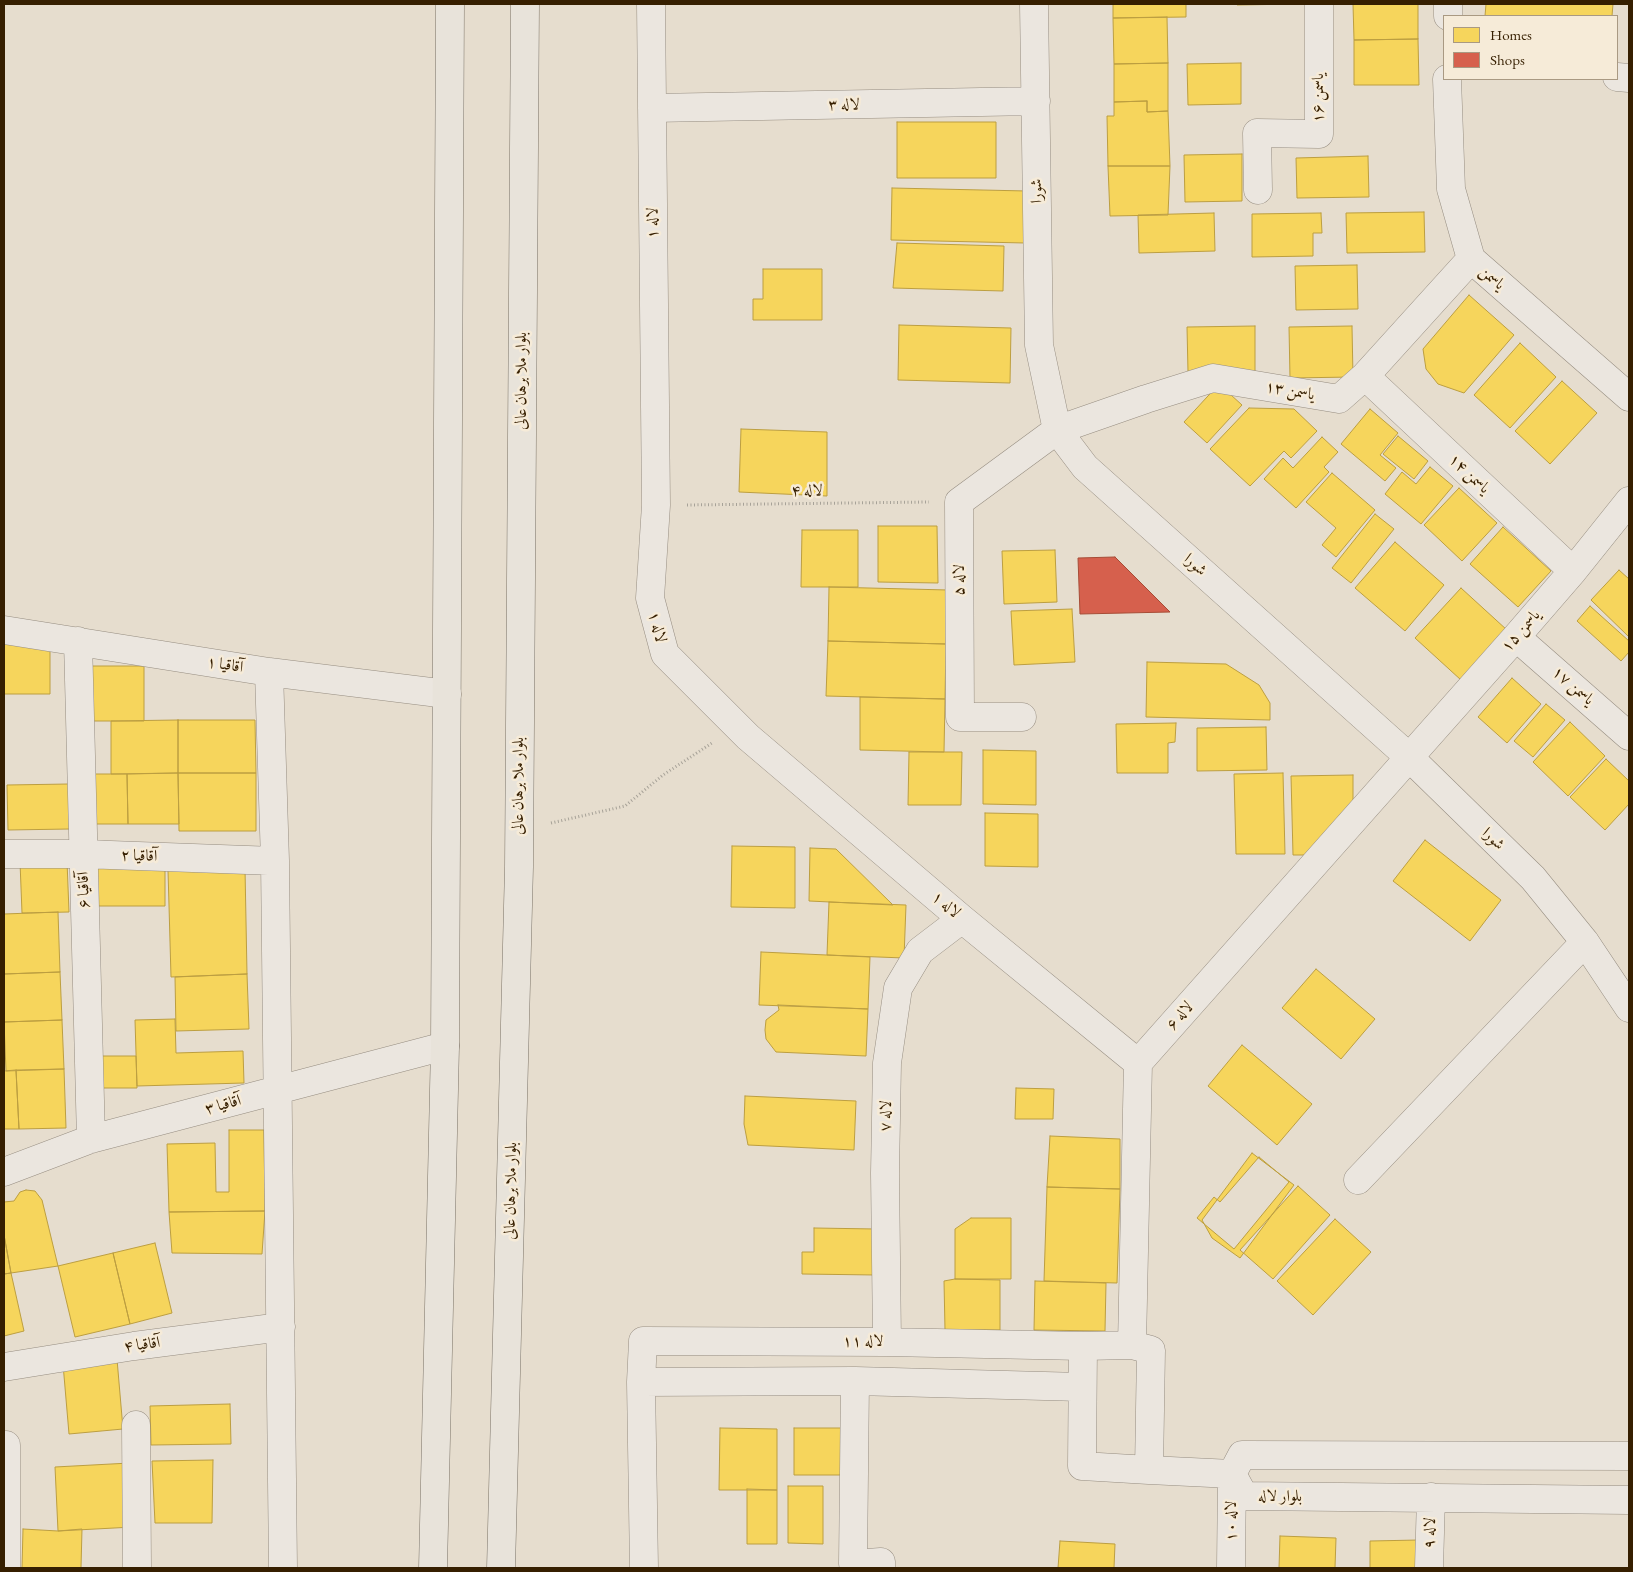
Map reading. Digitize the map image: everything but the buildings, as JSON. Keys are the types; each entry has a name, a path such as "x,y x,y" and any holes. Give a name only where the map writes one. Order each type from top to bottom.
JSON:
{"main road":[{"path":"433,1568 445,1046 450,4"},
{"name":"بلوار ملا برهان عالی","path":"501,1568 519,867 525,4"}],"street":[{"name":"لاله ۱","path":"651,4 656,505 650,598 665,654 748,737 962,919 1138,1063"},
{"name":"شورا","path":"1034,4 1039,346 1057,430 1085,467 1408,757 1533,878 1585,942 1629,1008"},
{"name":"یاسمن ۱۶","path":"1258,190 1258,133 1320,134 1320,4"},
{"name":"یاسمن","path":"1448,80 1451,189 1471,259 1629,397"},
{"name":"لاله ۳","path":"652,108 1036,101"},
{"name":"یاسمن ۱۳","path":"1057,430 1213,378 1339,399 1365,376 1471,259"},
{"name":"یاسمن ۱۴","path":"1365,376 1573,571"},
{"path":"959,502 1057,430"},
{"name":"یاسمن ۱۵","path":"1408,757 1573,571 1629,501"},
{"name":"لاله ۵","path":"959,502 960,717 1022,717"},
{"name":"آقاقیا ۱","path":"4,630 269,672 447,694"},
{"name":"یاسمن ۱۷","path":"1516,636 1629,736"},
{"name":"آقاقیا ۶","path":"78,641 91,1140"},
{"path":"269,672 275,861 283,1568"},
{"name":"لاله ۶","path":"1138,1063 1408,757"},
{"name":"آقاقیا ۲","path":"4,854 84,854 275,861"},
{"name":"لاله ۷","path":"887,1342 885,1173 887,1063 898,988 920,951 962,919"},
{"path":"1358,1180 1585,942"},
{"name":"آقاقیا ۳","path":"4,1172 91,1140 445,1046"},
{"path":"1138,1063 1132,1345 1152,1350 1149,1470"},
{"name":"آقاقیا ۴","path":"4,1367 134,1346 281,1327"},
{"name":"لاله ۱۱","path":"641,1382 643,1341 1132,1345"},
{"path":"1083,1346 1082,1466 1232,1474 1242,1455 1629,1456"},
{"path":"855,1381 853,1564 880,1562 881,1568"},
{"path":"644,1568 641,1382 855,1381 1082,1387"},
{"path":"136,1425 137,1568"},
{"path":"6,1445 6,1568"},
{"name":"بلوار لاله","path":"1232,1474 1244,1496 1629,1500"},
{"name":"لاله ۱۰","path":"1231,1568 1232,1474"},
{"name":"لاله ۹","path":"1429,1568 1431,1498"}],"path":[{"name":"لاله ۴","path":"656,505 959,502"},
{"path":"543,825 625,806 663,775 737,726"}]}
